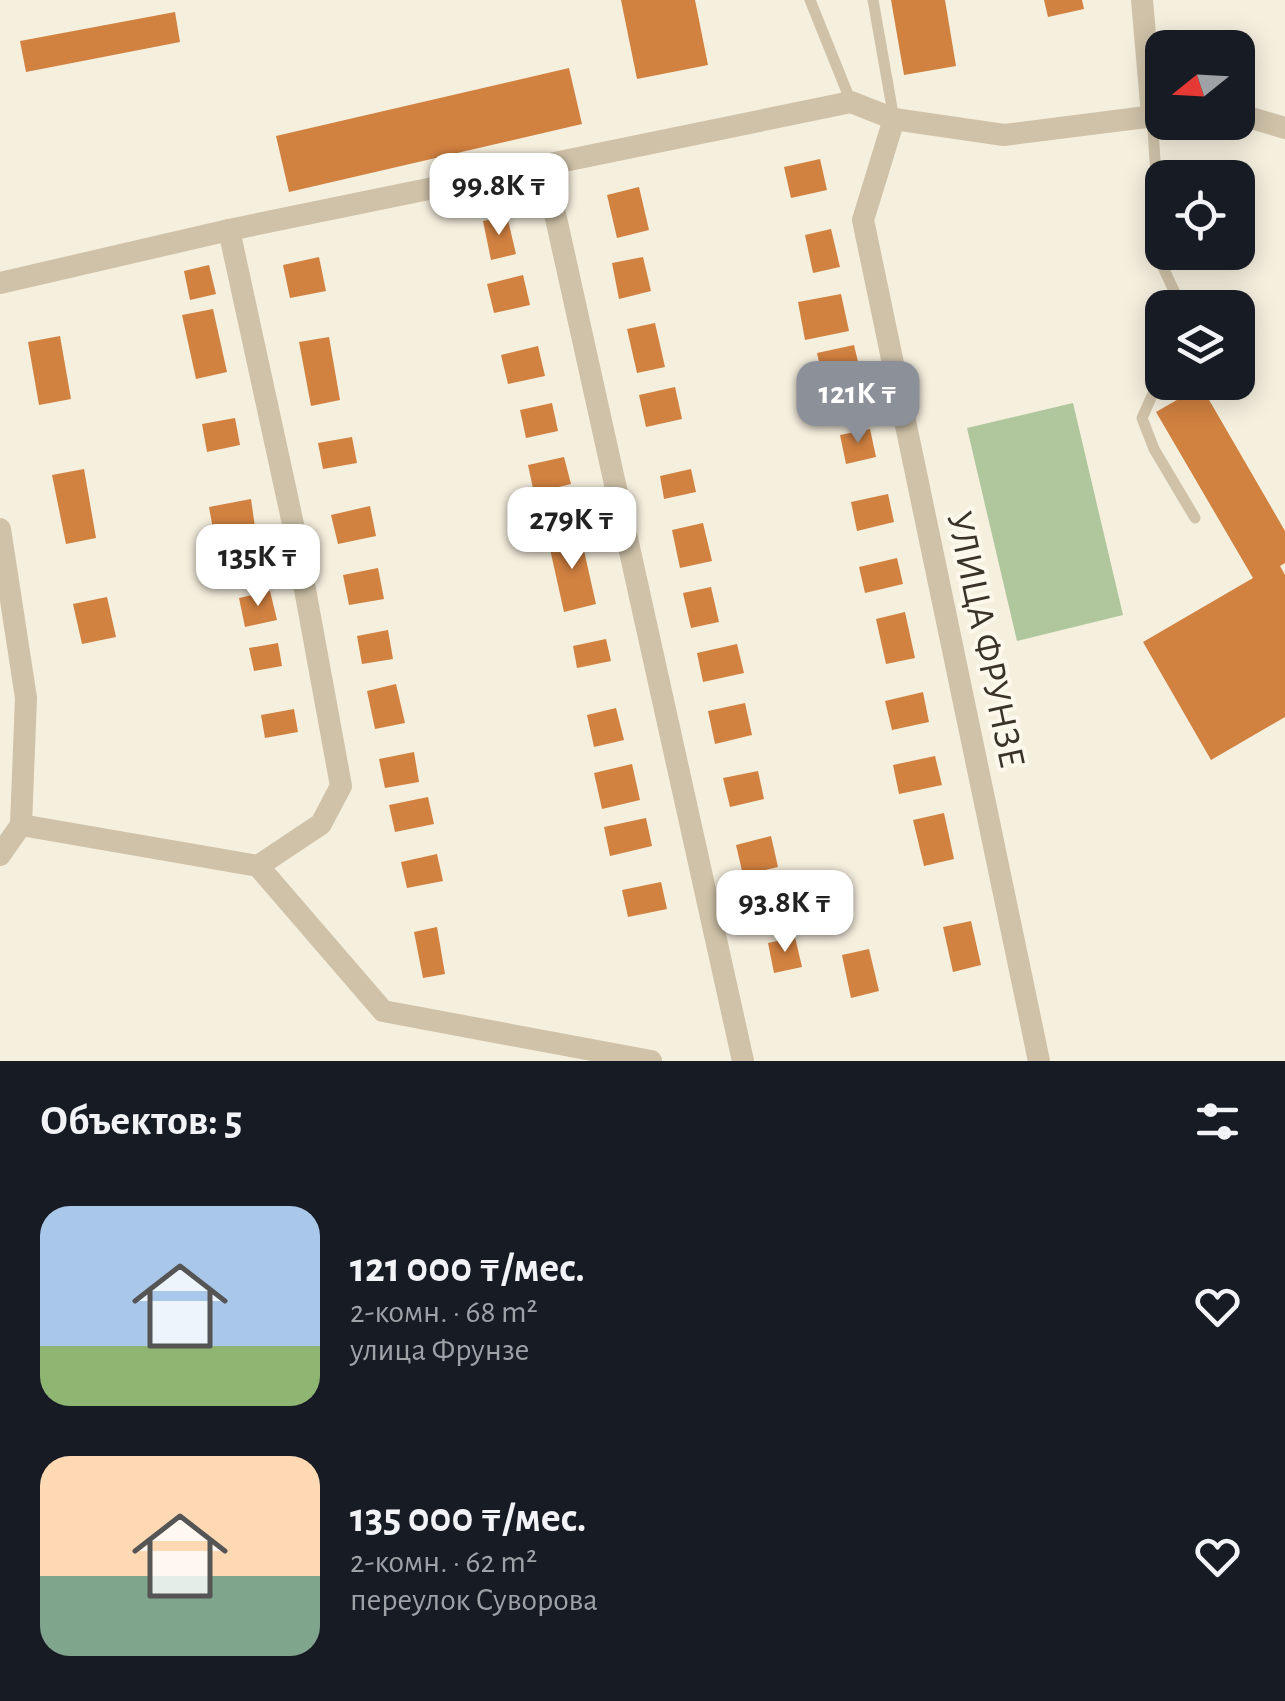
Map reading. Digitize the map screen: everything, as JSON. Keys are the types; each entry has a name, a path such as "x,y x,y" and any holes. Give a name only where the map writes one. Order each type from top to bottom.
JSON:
{"street":[{"path":"1142,0 1146,30"},
{"path":"0,283 229,230 851,102 894,118 1004,136 1145,117"},
{"name":"УЛИЦА ФРУНЗЕ","path":"894,118 863,220 1039,1061"},
{"path":"1255,119 1285,128"},
{"path":"544,164 743,1061"},
{"path":"229,230 293,524 341,786 321,824 258,866"},
{"path":"0,530 26,698 22,825 0,855"},
{"path":"22,825 258,866 383,1011 651,1061"}],"lane":[{"path":"810,0 851,102"},
{"path":"873,0 894,118"},
{"path":"1158,140 1162,265 1174,290"},
{"path":"1150,400 1142,418 1154,449 1195,518"}],"green space":[{"path":"1073,403 1123,615 1017,641 967,428"}],"building":[{"path":"621,0 695,0 708,65 637,79"},
{"path":"891,0 945,0 956,66 904,75"},
{"path":"1044,0 1082,0 1084,9 1048,17"},
{"path":"175,12 180,42 26,72 20,41"},
{"path":"569,68 582,124 289,192 276,136"},
{"path":"820,159 827,190 791,198 784,167"},
{"path":"639,187 649,230 617,238 607,195"},
{"path":"507,216 516,254 491,260 483,221"},
{"path":"831,229 840,267 813,273 805,235"},
{"path":"319,257 326,291 290,298 283,265"},
{"path":"643,257 651,291 619,299 612,263"},
{"path":"209,265 216,294 190,300 184,271"},
{"path":"523,275 530,305 494,313 487,284"},
{"path":"841,294 849,331 805,340 798,302"},
{"path":"213,309 227,372 196,379 182,315"},
{"path":"655,323 665,367 637,373 627,329"},
{"path":"60,336 71,399 39,405 28,342"},
{"path":"329,337 340,400 311,406 299,342"},
{"path":"854,345 865,391 827,399 817,353"},
{"path":"538,346 545,376 508,384 501,355"},
{"path":"675,387 682,419 646,427 639,395"},
{"path":"1177,400 1209,400 1285,531 1285,563 1280,566 1285,575 1285,717 1211,760 1143,642 1253,578 1156,412"},
{"path":"552,403 558,431 526,438 520,410"},
{"path":"235,418 240,445 207,452 202,424"},
{"path":"870,429 876,457 846,464 840,435"},
{"path":"352,437 357,463 323,469 318,443"},
{"path":"564,457 571,484 534,493 528,465"},
{"path":"84,469 96,538 66,544 52,475"},
{"path":"691,469 696,492 664,499 660,476"},
{"path":"888,494 894,522 857,531 851,502"},
{"path":"251,499 255,527 214,535 209,507"},
{"path":"370,506 376,536 338,544 331,515"},
{"path":"703,523 712,561 680,568 672,530"},
{"path":"580,533 596,604 564,612 548,540"},
{"path":"897,558 903,584 865,593 859,567"},
{"path":"378,568 384,599 349,605 343,575"},
{"path":"711,587 719,622 691,628 683,593"},
{"path":"270,591 277,620 245,627 239,598"},
{"path":"107,597 116,637 82,644 73,604"},
{"path":"905,612 915,658 886,664 876,619"},
{"path":"388,630 393,659 362,664 357,636"},
{"path":"606,639 611,661 577,668 573,646"},
{"path":"278,643 282,666 254,671 249,648"},
{"path":"737,644 744,673 703,682 697,653"},
{"path":"396,684 405,723 375,729 367,691"},
{"path":"923,692 929,722 892,730 885,701"},
{"path":"745,703 752,735 715,744 708,711"},
{"path":"616,708 624,740 594,747 587,715"},
{"path":"294,709 298,732 265,738 261,715"},
{"path":"414,752 419,782 385,788 379,759"},
{"path":"935,756 942,785 899,794 893,765"},
{"path":"632,764 640,800 602,809 594,773"},
{"path":"758,771 764,799 730,807 723,778"},
{"path":"428,797 434,824 395,832 389,805"},
{"path":"944,813 954,859 924,866 913,820"},
{"path":"646,818 652,846 610,856 604,827"},
{"path":"771,836 778,867 743,875 736,845"},
{"path":"437,854 443,881 407,888 401,862"},
{"path":"661,882 667,909 628,917 622,890"},
{"path":"971,921 981,965 953,972 943,927"},
{"path":"437,927 445,974 423,978 414,932"},
{"path":"795,937 802,967 774,973 768,943"},
{"path":"869,949 879,991 851,998 842,955"}]}
